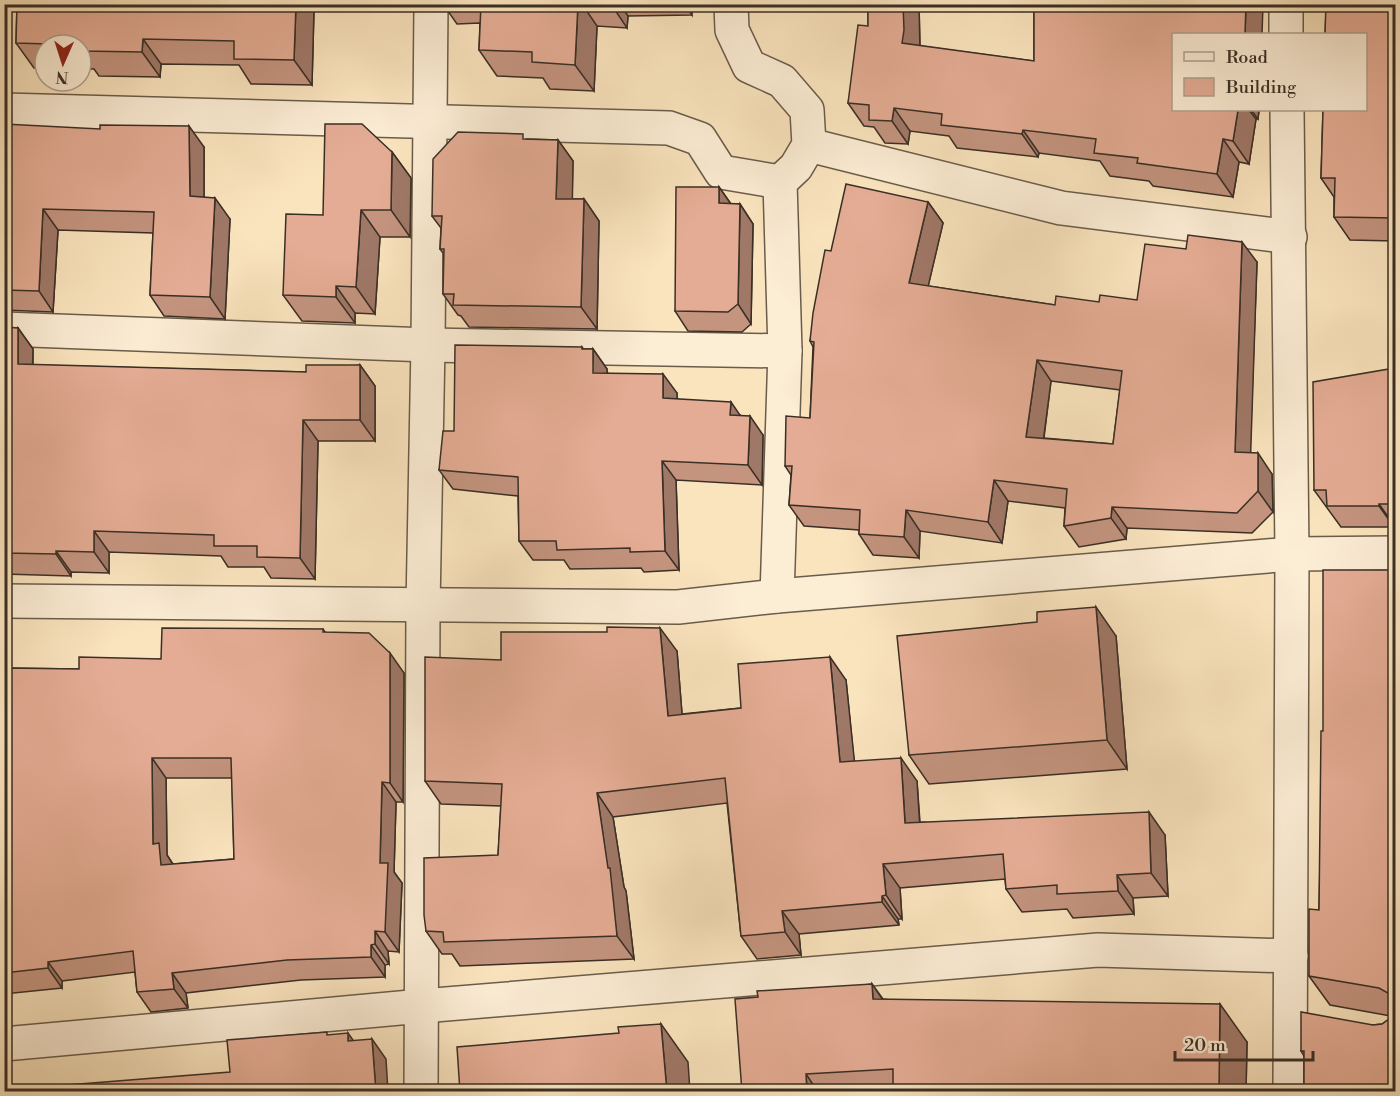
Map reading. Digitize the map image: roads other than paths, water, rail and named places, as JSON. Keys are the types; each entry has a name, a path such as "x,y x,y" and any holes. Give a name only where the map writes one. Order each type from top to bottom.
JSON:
{"street":[{"path":"421,1092 423,606 428,345 430,4"},
{"path":"731,4 732,30 749,66 782,81 807,110 809,145 796,167 780,182 785,351 777,596"},
{"path":"1286,4 1286,33"},
{"path":"4,110 669,128 700,140 721,172 780,182"},
{"path":"1287,111 1292,554 1291,956 1303,1019 1290,1092"},
{"path":"809,145 1061,208 1290,237"},
{"path":"4,329 428,345 785,351"},
{"path":"4,601 678,607 777,596 1292,554 1395,553"},
{"path":"4,1044 422,1006 1098,950 1291,956"}]}
